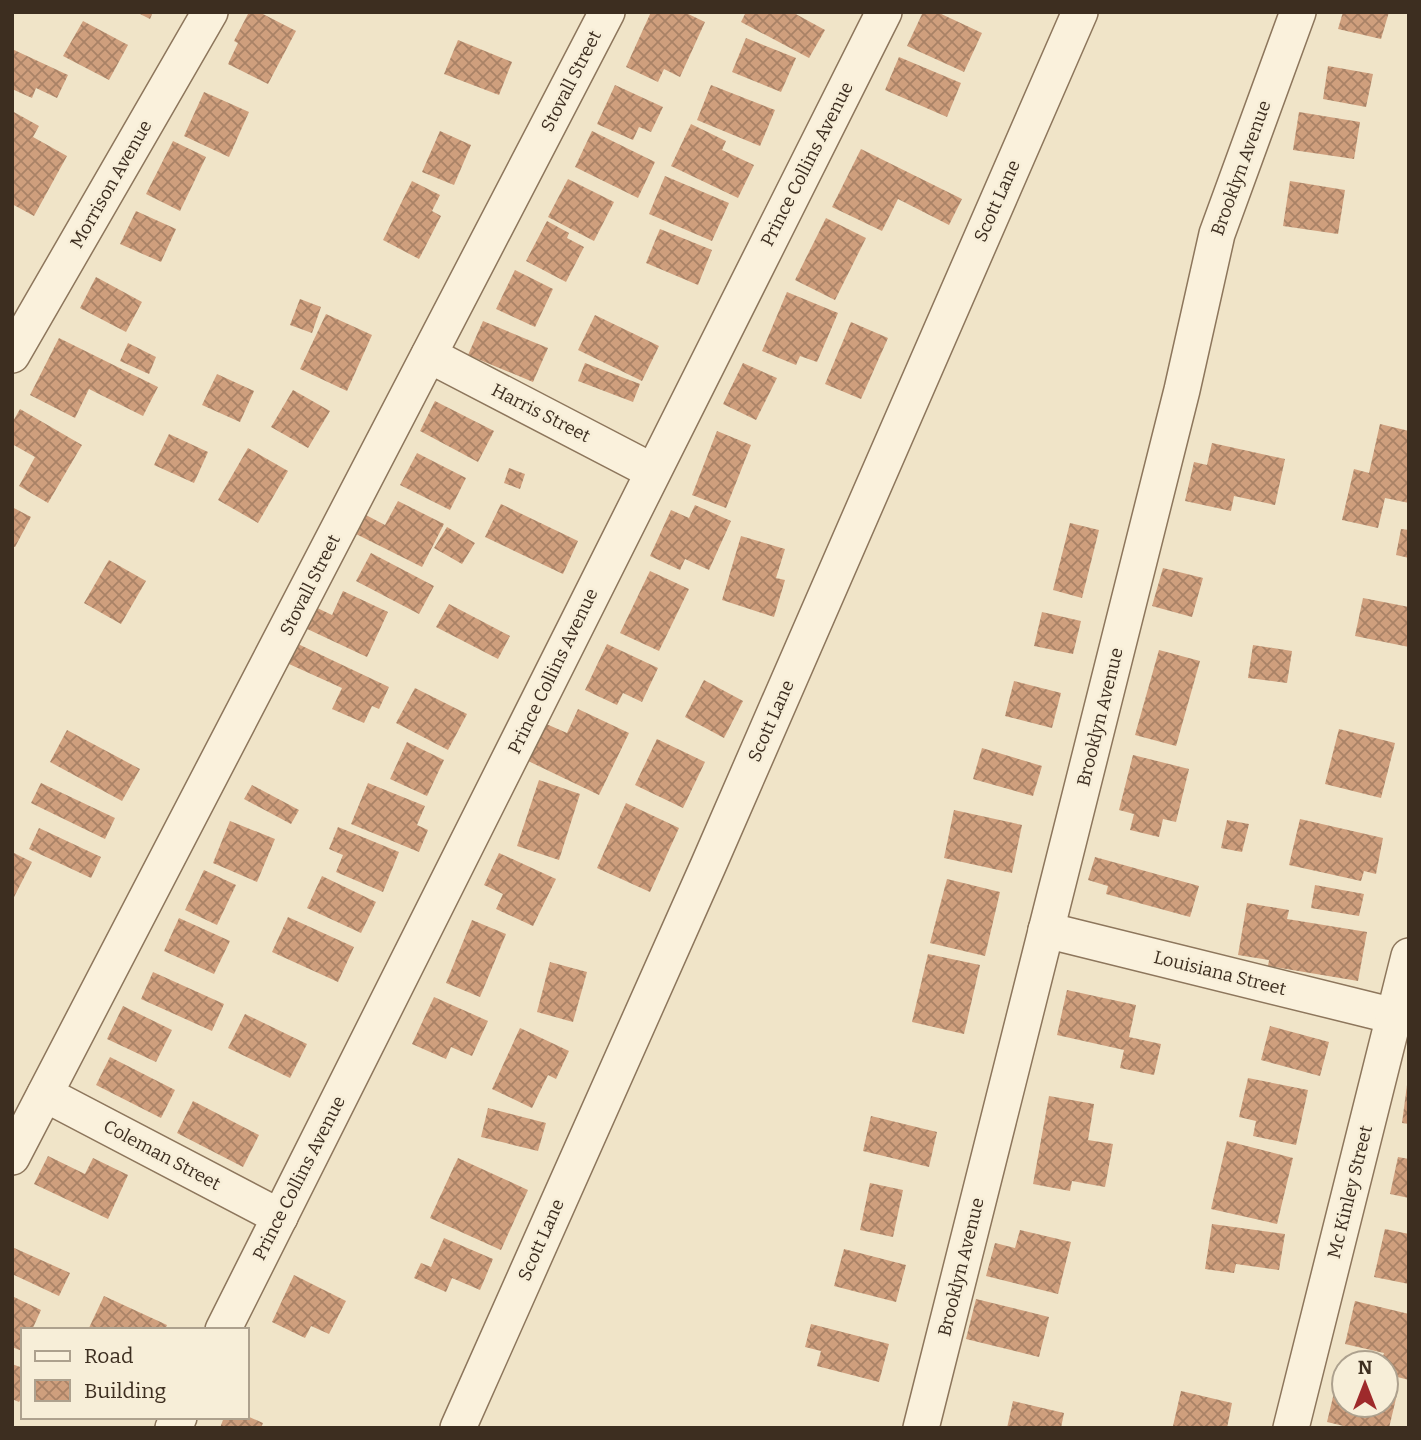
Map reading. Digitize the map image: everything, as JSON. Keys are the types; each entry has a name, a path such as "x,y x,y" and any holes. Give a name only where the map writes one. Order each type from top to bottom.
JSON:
{"street":[{"name":"Morrison Avenue","path":"12,355 210,12"},
{"name":"Stovall Street","path":"12,1157 607,12"},
{"name":"Prince Collins Avenue","path":"224,1328 884,12"},
{"name":"Scott Lane","path":"457,1428 708,866 1080,12"},
{"name":"Brooklyn Avenue","path":"921,1428 1182,390 1217,234 1298,12"},
{"name":"Harris Street","path":"429,355 652,471"},
{"name":"Louisiana Street","path":"1046,930 1394,1016"},
{"name":"Mc Kinley Street","path":"1291,1428 1409,956"},
{"name":"Coleman Street","path":"45,1094 280,1217"}],"building":[{"path":"136,12 153,12 150,19"},
{"path":"249,12 259,12 296,31 268,84 228,64 238,43 234,41"},
{"path":"651,12 684,12 705,22 680,77 664,69 658,82 626,67"},
{"path":"746,12 792,12 825,30 809,58 741,22"},
{"path":"923,12 937,12 982,33 964,72 907,46"},
{"path":"1343,12 1389,12 1381,39 1338,29"},
{"path":"83,21 128,45 109,80 63,56"},
{"path":"746,38 796,58 781,92 732,72"},
{"path":"458,40 512,62 499,95 444,74"},
{"path":"12,49 68,75 57,98 36,88 32,98 12,89"},
{"path":"899,57 961,83 947,117 885,90"},
{"path":"1328,66 1373,74 1366,107 1323,99"},
{"path":"615,85 663,107 651,132 639,127 633,140 597,124"},
{"path":"711,85 775,110 760,146 697,120"},
{"path":"204,92 249,112 229,157 184,136"},
{"path":"12,111 39,126 33,137 67,156 34,216 12,204"},
{"path":"1299,112 1360,122 1354,159 1293,150"},
{"path":"691,124 726,141 722,150 754,165 738,198 671,166"},
{"path":"440,131 471,145 454,185 422,172"},
{"path":"592,131 655,162 638,198 575,167"},
{"path":"173,141 206,157 180,211 146,194"},
{"path":"861,149 962,199 949,225 898,199 882,231 832,207"},
{"path":"665,176 729,203 712,241 649,214"},
{"path":"568,179 614,202 594,241 548,217"},
{"path":"412,181 440,195 432,211 441,216 419,259 383,240"},
{"path":"1290,181 1345,190 1338,234 1283,226"},
{"path":"136,211 176,229 161,262 120,244"},
{"path":"826,218 866,238 835,300 795,280"},
{"path":"547,221 569,233 567,238 584,247 566,282 526,261"},
{"path":"660,229 712,250 698,285 646,263"},
{"path":"515,270 553,289 535,327 496,309"},
{"path":"96,277 142,302 126,332 80,308"},
{"path":"787,292 838,313 817,362 800,356 796,365 762,351"},
{"path":"300,299 321,307 312,333 290,325"},
{"path":"326,314 372,335 347,391 300,369"},
{"path":"595,315 659,346 642,381 578,350"},
{"path":"483,321 548,348 533,382 468,355"},
{"path":"851,322 888,338 861,399 825,384"},
{"path":"59,338 158,387 143,416 89,389 75,418 30,395"},
{"path":"128,343 156,357 149,374 120,361"},
{"path":"585,363 640,384 633,402 578,381"},
{"path":"743,363 777,378 756,420 723,404"},
{"path":"217,374 254,391 240,422 202,405"},
{"path":"293,390 330,411 308,448 271,427"},
{"path":"435,401 494,431 478,462 420,431"},
{"path":"20,409 82,445 48,503 19,486 35,457 12,444 12,423"},
{"path":"1380,424 1409,431 1409,503 1385,498 1378,528 1342,520 1354,469 1369,473"},
{"path":"717,431 751,445 726,508 692,495"},
{"path":"169,434 208,452 194,483 154,465"},
{"path":"1212,443 1285,459 1275,505 1234,496 1231,511 1185,501 1194,462 1207,465"},
{"path":"248,448 288,471 258,523 218,500"},
{"path":"417,453 466,478 450,510 400,485"},
{"path":"509,468 525,474 520,489 504,483"},
{"path":"398,501 444,524 422,567 354,533 364,514 385,525"},
{"path":"501,504 578,541 563,574 485,537"},
{"path":"695,505 731,521 709,570 685,559 680,570 650,556 671,510 689,518"},
{"path":"12,507 31,517 15,547 12,546"},
{"path":"1070,523 1099,530 1082,598 1053,590"},
{"path":"447,527 475,543 462,564 434,548"},
{"path":"1401,529 1409,530 1409,558 1396,555"},
{"path":"741,536 785,549 776,578 785,580 774,617 722,600"},
{"path":"371,553 434,586 419,614 356,581"},
{"path":"109,560 146,581 121,624 84,603"},
{"path":"1163,568 1203,578 1192,617 1152,606"},
{"path":"650,571 689,589 659,651 620,633"},
{"path":"343,591 388,612 367,657 303,627 313,606 332,615"},
{"path":"1363,598 1409,607 1409,647 1355,636"},
{"path":"449,604 510,636 498,659 436,627"},
{"path":"1042,612 1081,621 1073,654 1034,646"},
{"path":"298,644 389,687 379,709 372,706 364,723 332,709 342,688 289,664"},
{"path":"607,644 658,668 642,702 623,693 617,705 585,690"},
{"path":"1253,645 1292,651 1287,683 1248,678"},
{"path":"1159,650 1200,661 1176,746 1135,735"},
{"path":"704,680 743,701 724,738 685,717"},
{"path":"1014,681 1061,693 1052,728 1005,716"},
{"path":"415,688 467,714 448,750 396,723"},
{"path":"578,709 629,733 599,795 526,760 544,723 567,733"},
{"path":"1339,729 1395,743 1381,798 1325,784"},
{"path":"67,730 140,769 122,801 50,762"},
{"path":"657,739 705,762 683,808 635,785"},
{"path":"407,742 444,760 427,796 390,779"},
{"path":"982,748 1042,766 1033,796 973,779"},
{"path":"1133,755 1189,769 1176,822 1163,819 1159,837 1130,830 1134,814 1119,810"},
{"path":"539,780 580,794 559,860 517,846"},
{"path":"41,783 115,818 105,839 31,803"},
{"path":"368,783 425,806 417,825 428,830 419,852 351,824"},
{"path":"252,785 299,810 291,824 244,799"},
{"path":"626,803 679,828 650,892 597,868"},
{"path":"954,810 1022,825 1012,873 944,858"},
{"path":"1300,819 1383,838 1376,874 1364,871 1361,881 1289,865"},
{"path":"1227,820 1249,824 1242,852 1221,848"},
{"path":"230,821 275,839 257,882 213,863"},
{"path":"338,827 399,852 383,892 336,872 343,855 329,849"},
{"path":"39,828 101,857 91,878 29,849"},
{"path":"12,852 32,862 12,901"},
{"path":"499,853 556,879 533,926 496,909 503,894 484,885"},
{"path":"1095,857 1199,886 1190,917 1106,894 1108,886 1088,880"},
{"path":"204,870 236,885 217,925 185,910"},
{"path":"322,876 376,902 361,933 307,908"},
{"path":"947,879 1000,892 985,956 930,943"},
{"path":"1315,885 1364,894 1359,916 1311,908"},
{"path":"1247,903 1289,910 1287,919 1367,932 1358,981 1268,966 1269,960 1238,955"},
{"path":"288,917 354,947 338,982 272,952"},
{"path":"179,918 230,941 214,974 164,951"},
{"path":"472,920 506,934 480,997 446,983"},
{"path":"928,954 980,965 964,1034 912,1022"},
{"path":"550,962 587,972 573,1022 537,1012"},
{"path":"153,972 224,1004 212,1031 141,999"},
{"path":"1067,990 1136,1005 1129,1037 1161,1044 1154,1075 1120,1068 1124,1050 1057,1035"},
{"path":"434,997 488,1021 472,1056 451,1047 446,1059 412,1044"},
{"path":"123,1006 172,1030 156,1062 107,1039"},
{"path":"245,1014 307,1044 290,1078 228,1048"},
{"path":"1270,1026 1329,1042 1320,1076 1261,1060"},
{"path":"520,1028 569,1051 556,1079 548,1075 532,1108 492,1089"},
{"path":"110,1057 175,1090 161,1118 96,1085"},
{"path":"1248,1078 1308,1090 1296,1145 1253,1136 1256,1121 1239,1117"},
{"path":"1409,1085 1409,1124 1402,1123"},
{"path":"1049,1096 1094,1104 1088,1140 1113,1144 1105,1187 1072,1181 1070,1191 1033,1184"},
{"path":"193,1101 259,1135 243,1167 177,1133"},
{"path":"488,1108 546,1123 538,1151 481,1137"},
{"path":"871,1116 937,1132 929,1167 863,1151"},
{"path":"1227,1141 1293,1158 1277,1224 1211,1209"},
{"path":"48,1156 85,1174 93,1158 128,1175 108,1219 34,1184"},
{"path":"1398,1157 1409,1159 1409,1198 1390,1194"},
{"path":"458,1158 528,1190 501,1250 430,1218"},
{"path":"870,1183 903,1190 893,1237 860,1230"},
{"path":"1212,1224 1285,1234 1279,1270 1236,1264 1234,1273 1205,1269"},
{"path":"1385,1229 1409,1234 1409,1284 1374,1277"},
{"path":"1020,1230 1071,1242 1058,1294 986,1276 995,1243 1015,1248"},
{"path":"444,1238 493,1259 480,1290 452,1278 446,1292 414,1278 421,1263 431,1267"},
{"path":"12,1247 70,1273 59,1296 12,1274"},
{"path":"844,1249 906,1265 896,1302 834,1286"},
{"path":"294,1275 346,1301 329,1334 311,1326 305,1338 272,1322"},
{"path":"12,1296 41,1310 33,1328 21,1328 21,1351 12,1347"},
{"path":"104,1296 167,1325 166,1328 89,1328"},
{"path":"976,1299 1049,1317 1039,1357 966,1339"},
{"path":"1355,1301 1409,1314 1409,1380 1400,1378 1400,1349 1367,1349 1345,1344"},
{"path":"811,1324 889,1344 879,1382 817,1366 821,1351 805,1347"},
{"path":"12,1364 21,1367 21,1398 19,1402 12,1399"},
{"path":"1181,1391 1232,1403 1227,1428 1173,1426"},
{"path":"1013,1401 1064,1413 1061,1428 1007,1428"},
{"path":"1330,1409 1330,1419 1391,1419 1389,1428 1352,1428 1327,1422"},
{"path":"248,1416 263,1423 261,1428 220,1428 223,1419 248,1419"}]}
